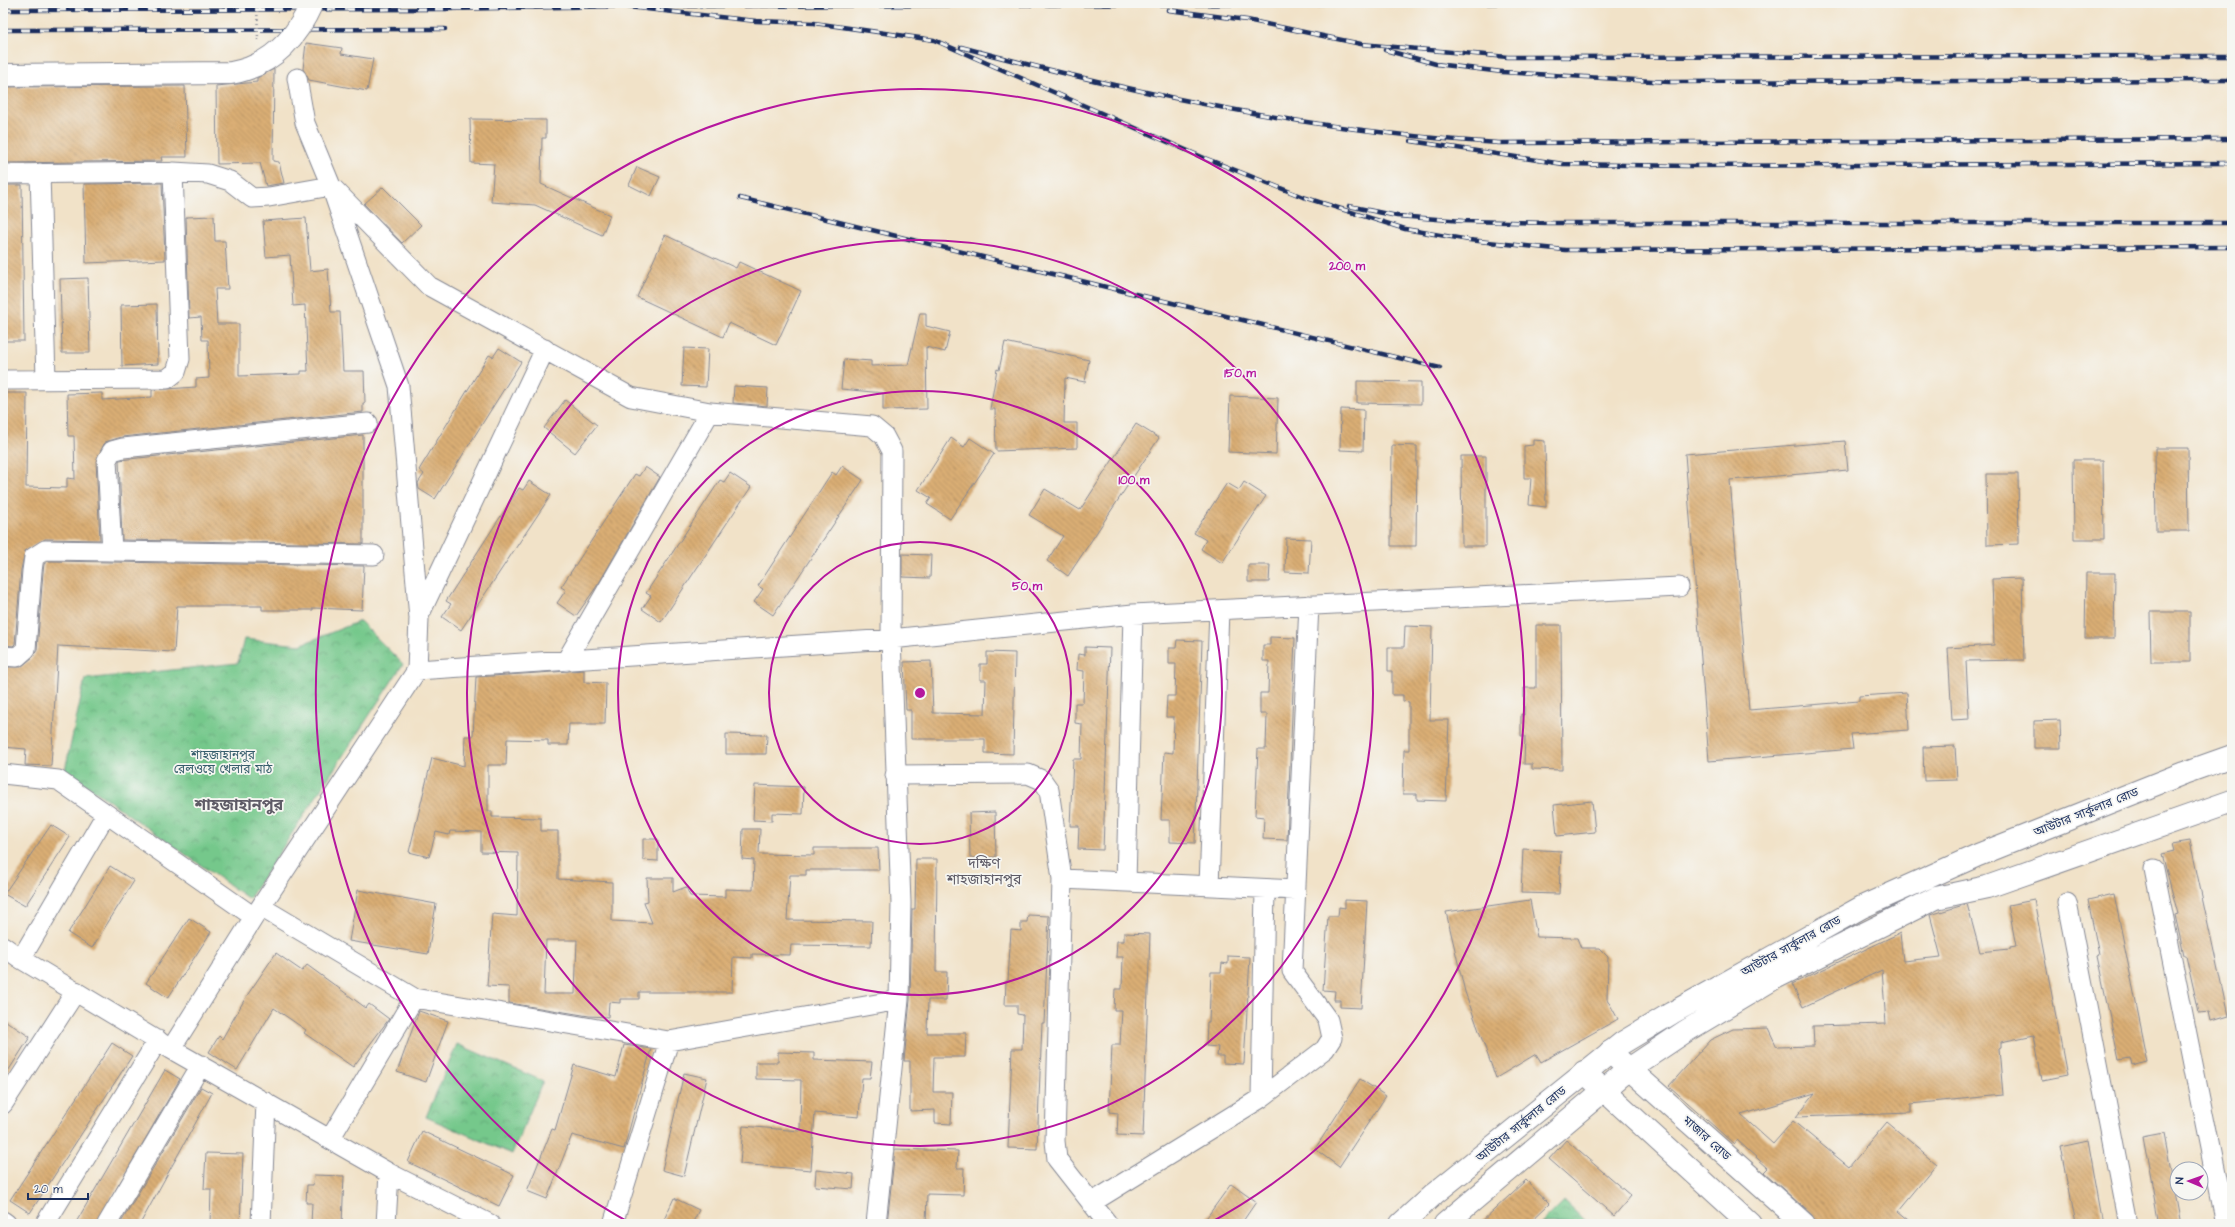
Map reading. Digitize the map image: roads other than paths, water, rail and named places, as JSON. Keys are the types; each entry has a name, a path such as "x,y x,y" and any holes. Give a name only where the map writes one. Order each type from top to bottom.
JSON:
{"main road":[{"path":"3,75 231,73 244,71 259,65 287,44 312,3"},
{"name":"আউটার সার্কুলার রোড","path":"1401,1224 1584,1072 1610,1052 1672,1013 1862,907 1978,855 2184,773 2232,756"},
{"name":"আউটার সার্কুলার রোড","path":"1445,1224 1628,1069 1773,980 1936,898 1987,888 2232,801"},
{"name":"মাজার রোড","path":"1610,1052 1804,1224"},
{"path":"1584,1072 1750,1224"}],"street":[{"path":"45,1224 165,1044 257,912 417,670 419,618 399,386 331,186 305,122 297,78"},
{"path":"3,174 173,172 208,174 230,182 252,198 269,197 331,186"},
{"path":"3,380 167,379 176,372 180,359 173,172"},
{"path":"40,173 46,379"},
{"path":"331,186 429,286 631,397 710,412 872,426 884,436 892,451 891,639 901,903 899,1000 876,1224"},
{"path":"419,618 545,349"},
{"path":"566,662 710,412"},
{"path":"112,551 107,460 112,451 123,448 368,423"},
{"path":"3,656 17,657 26,649 34,557 45,550 374,555"},
{"path":"417,670 566,662 891,639 1133,614 1679,587"},
{"path":"1091,1204 1261,1098 1325,1049 1332,1038 1328,1020 1292,971 1309,605"},
{"path":"1208,886 1219,610"},
{"path":"1126,882 1133,614"},
{"path":"3,774 58,780 106,814 257,912 414,998 669,1041 899,1000"},
{"path":"895,776 1028,774 1042,780 1049,790 1062,880 1055,1141 1057,1159 1108,1224"},
{"path":"21,959 106,814"},
{"path":"2154,869 2225,1224"},
{"path":"1062,880 1296,890"},
{"path":"1261,1098 1265,889"},
{"path":"2067,903 2129,1224"},
{"path":"3,946 21,959 165,1044 388,1173 490,1224"},
{"path":"3,1104 76,991"},
{"path":"330,1139 414,998"},
{"path":"613,1224 669,1041"},
{"path":"107,1224 201,1065"},
{"path":"261,1224 266,1102"},
{"path":"386,1224 388,1173"},
{"path":"3,1222 7,1224"}],"railway":[{"path":"661,6 1543,3"},
{"path":"619,6 756,21 814,23 934,40 1202,157 1303,197 1405,229 1469,240 1565,250 2232,247"},
{"path":"3,10 445,9 625,6"},
{"path":"1168,10 1247,20 1361,44 1508,57 2232,56"},
{"path":"3,30 445,29"},
{"path":"961,47 1161,95 1295,120 1431,138 1499,143 2232,139"},
{"path":"1385,50 1436,64 1502,72 1669,82 2232,80"},
{"path":"1411,141 1563,164 1689,166 2232,163"},
{"path":"740,198 1440,368"},
{"path":"1349,206 1397,216 1463,221 1548,223 2232,223"}],"district":[{"name":"শাহজাহানপুর","path":"239,804"},
{"name":"দক্ষিণ শাহজাহানপুর","path":"984,872"}],"park label":[{"name":"শাহজাহানপুর রেলওয়ে খেলার মাঠ","path":"223,762"}]}
